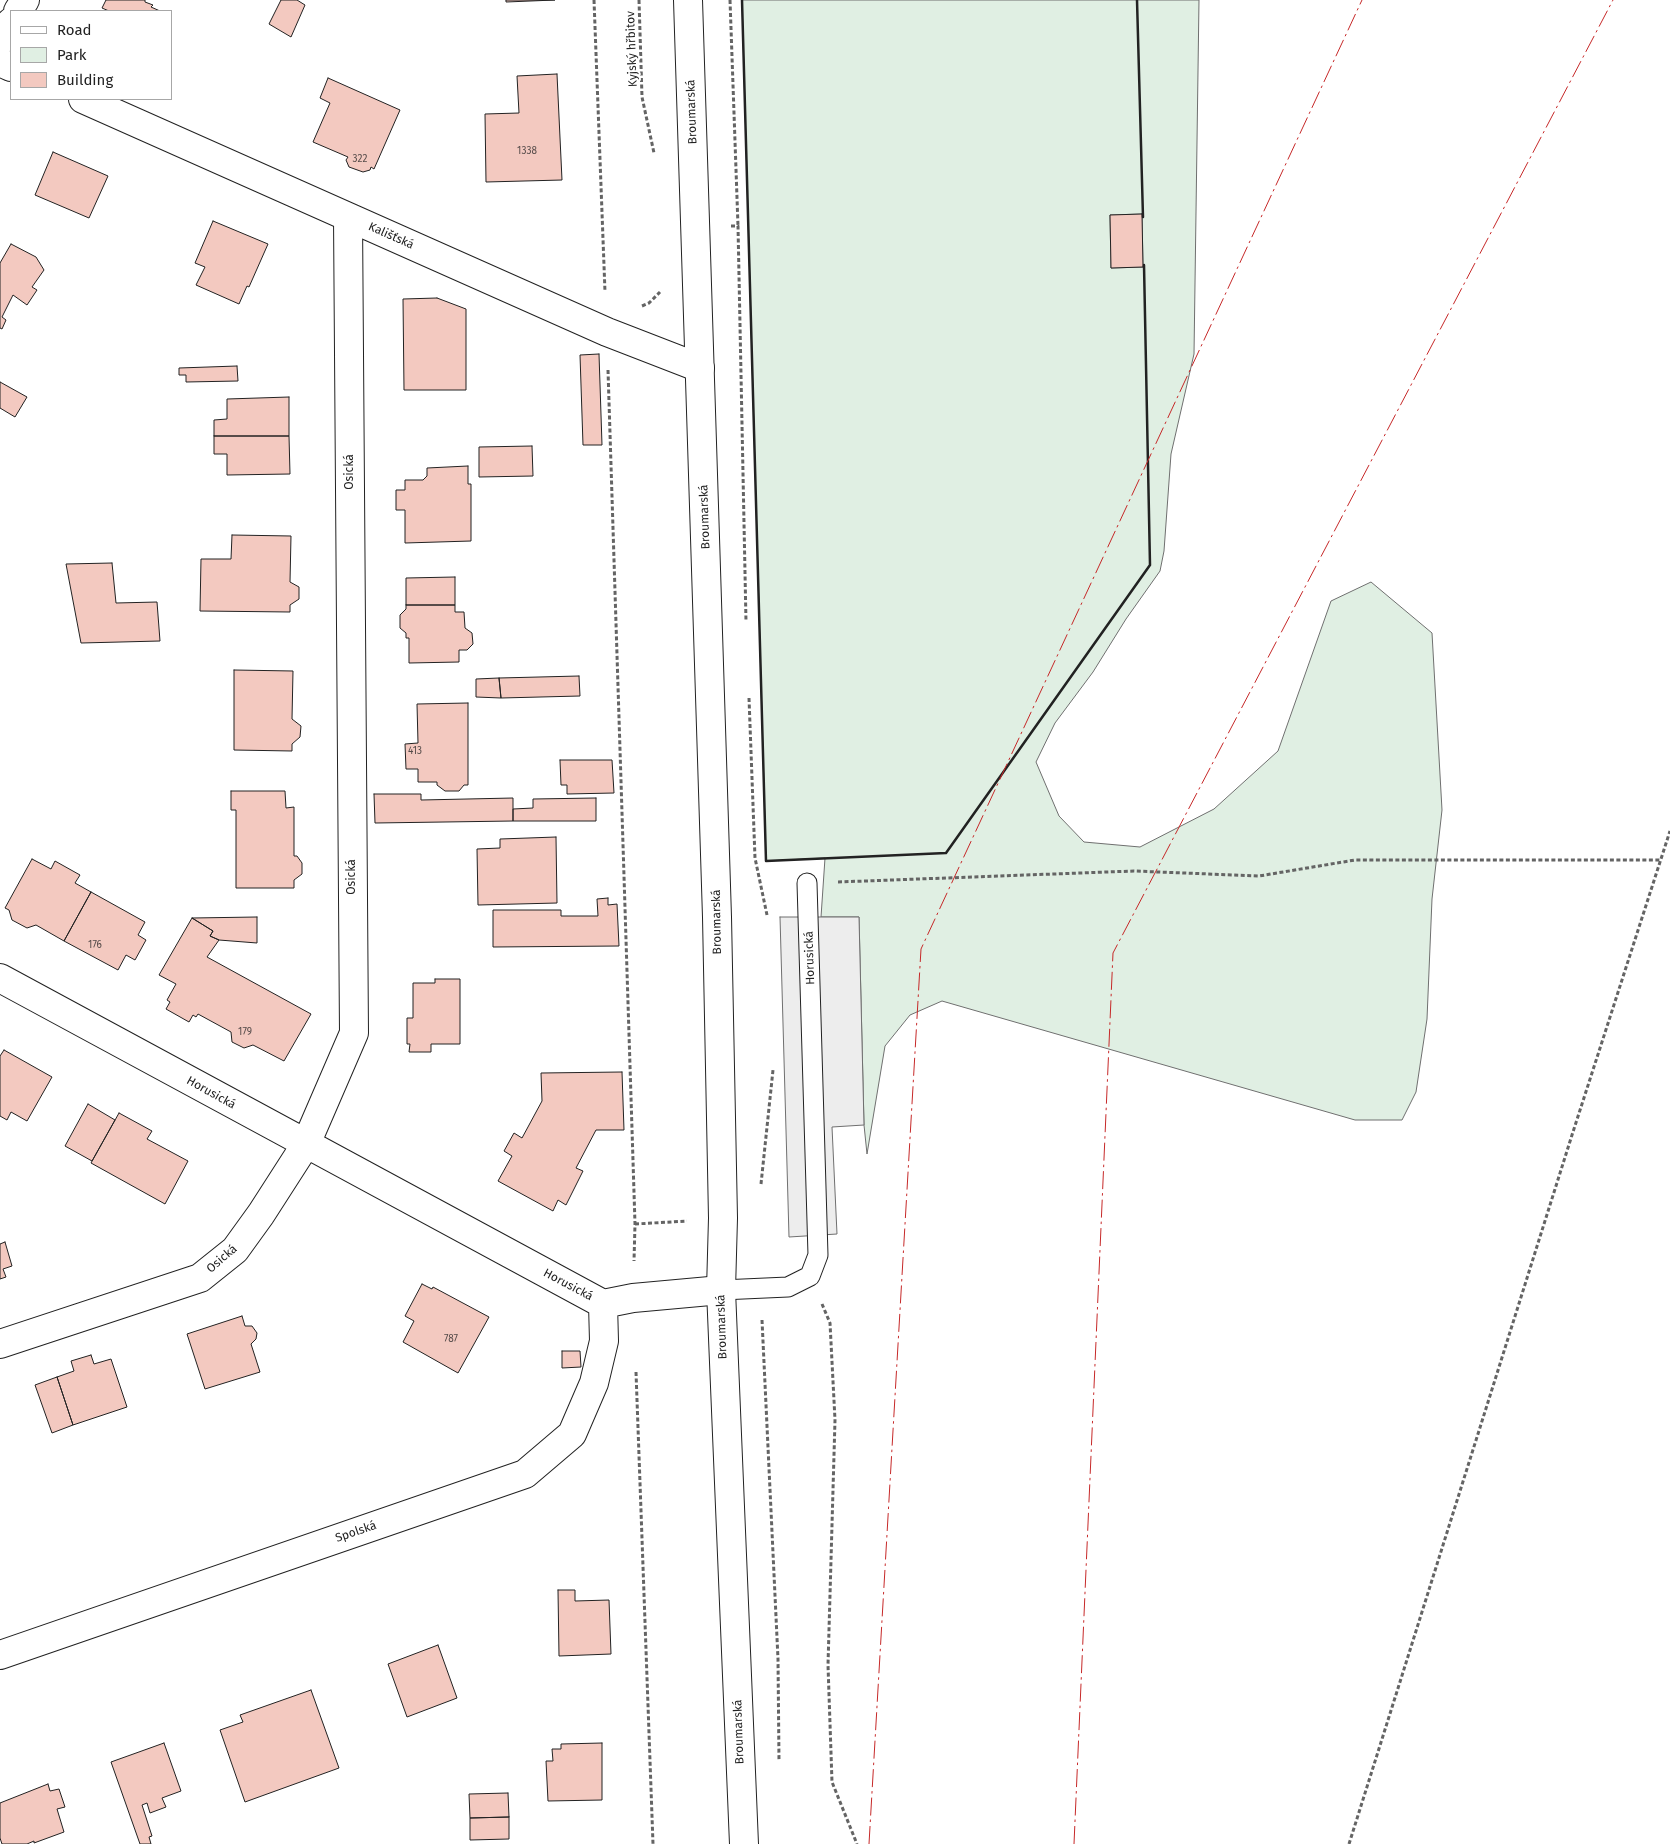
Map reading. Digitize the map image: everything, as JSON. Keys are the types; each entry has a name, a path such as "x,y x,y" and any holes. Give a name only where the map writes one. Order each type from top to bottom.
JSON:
{"street":[{"name":"Broumarská","path":"688,0 717,926 723,1218 721,1290 744,1844"},
{"path":"0,41 10,24"},
{"name":"Kališťská","path":"85,100 607,332 700,368"},
{"name":"Osická","path":"0,1344 200,1278 235,1250 261,1214 306,1144 354,1033 348,217"},
{"name":"Horusická","path":"0,978 603,1304 633,1298 721,1290"},
{"name":"Spolská","path":"0,1655 525,1474 572,1434 594,1383 604,1342 603,1304"}],"lane":[{"name":"Horusická","path":"721,1290 788,1287 810,1276 818,1255 808,883"}],"path":[{"path":"594,0 607,332 635,1214 633,1298"},
{"name":"Kyjský hřbitov","path":"639,0 642,97 656,161"},
{"path":"730,0 738,226"},
{"path":"634,309 649,303 661,291"},
{"path":"1349,1844 1572,1135 1670,831"},
{"path":"808,883 1134,871 1259,876 1355,860 1661,860"},
{"path":"810,1276 830,1323 835,1420 828,1666 832,1782 857,1844"},
{"path":"760,1288 778,1650 779,1766"},
{"path":"636,1368 652,1844"}],"green space":[{"path":"742,0 1199,0 1194,354 1171,454 1164,551 1160,571 1126,619 1093,672 1055,723 1036,762 1059,816 1084,842 1140,847 1214,809 1278,751 1331,601 1371,582 1432,633 1442,810 1432,899 1427,1019 1416,1092 1402,1120 1355,1120 942,1001 910,1015 885,1046 867,1154 864,1125 859,917 821,917 825,858 766,861","holes":["1142,214 1143,267 1111,268 1110,215"]}],"shaded area":[{"path":"780,917 859,917 864,1125 832,1127 837,1234 789,1237"}],"building":[{"path":"106,0 145,0 145,2 153,5 151,7 158,10 107,10 102,8"},
{"path":"281,0 297,0 305,5 291,37 269,24"},
{"path":"506,0 555,0 506,2"},
{"path":"557,74 562,180 486,182 485,114 519,113 517,76"},
{"path":"328,78 400,110 374,169 371,167 370,170 363,172 349,167 346,160 348,157 313,142 330,103 320,98"},
{"path":"53,152 108,176 89,218 35,195"},
{"path":"1142,214 1143,267 1111,268 1110,215"},
{"path":"213,221 268,244 249,287 247,286 239,304 196,285 205,267 195,263"},
{"path":"11,244 36,257 44,270 32,287 37,290 27,305 13,295 2,317 6,320 2,329 0,328 0,263"},
{"path":"437,298 466,309 466,390 404,390 403,299"},
{"path":"599,354 602,445 583,445 580,355"},
{"path":"237,366 238,381 186,382 186,375 179,375 179,368"},
{"path":"0,382 27,397 15,417 0,408"},
{"path":"289,397 289,436 214,436 214,420 227,419 227,399"},
{"path":"214,436 289,436 290,474 227,475 227,454 214,454"},
{"path":"532,446 533,476 479,477 479,447"},
{"path":"468,466 468,484 471,484 471,541 405,543 405,510 396,510 396,490 405,490 405,480 423,480 427,476 427,468"},
{"path":"232,535 291,536 290,582 299,587 299,599 290,605 290,612 200,611 201,559 231,559"},
{"path":"112,563 116,603 157,602 160,641 81,643 66,564"},
{"path":"455,577 455,605 406,605 406,578"},
{"path":"406,605 455,605 455,612 464,612 465,628 472,633 473,644 467,650 459,650 459,662 409,663 409,638 406,638 406,633 400,628 400,615 406,609"},
{"path":"234,670 293,671 292,719 301,726 300,737 292,744 292,751 234,750"},
{"path":"579,676 580,696 501,698 499,678"},
{"path":"499,678 501,698 476,697 476,679"},
{"path":"468,703 468,785 464,785 459,791 445,791 437,785 437,782 418,782 418,769 406,769 405,744 418,743 417,704"},
{"path":"560,760 612,760 614,793 567,794 567,785 561,785"},
{"path":"231,791 285,791 286,808 294,807 294,856 297,856 302,863 302,874 294,880 294,888 236,888 236,810 231,810"},
{"path":"374,794 421,794 421,800 513,798 513,821 375,823"},
{"path":"596,798 596,821 513,821 513,809 533,808 533,799"},
{"path":"556,837 557,903 478,905 477,849 500,848 500,839"},
{"path":"32,859 51,869 55,861 80,875 75,883 91,892 64,941 36,925 27,928 12,920 9,910 5,908"},
{"path":"91,892 145,922 138,935 146,940 135,960 126,955 118,970 64,941"},
{"path":"608,898 608,905 617,904 619,946 493,947 493,910 561,910 561,916 598,916 597,899"},
{"path":"257,917 257,943 219,940 210,936 213,931 192,918"},
{"path":"192,918 213,931 210,936 219,940 207,957 311,1014 284,1061 253,1045 244,1048 232,1042 231,1032 198,1014 196,1017 193,1015 189,1022 166,1009 170,1002 167,1000 176,984 159,975"},
{"path":"435,979 460,979 460,1044 431,1044 431,1052 409,1052 410,1044 407,1044 407,1018 413,1018 413,983 435,983"},
{"path":"4,1050 52,1077 27,1121 11,1112 7,1120 0,1116 0,1056"},
{"path":"622,1072 624,1130 596,1130 576,1168 583,1171 566,1205 558,1200 553,1211 498,1181 512,1156 504,1151 514,1133 522,1138 542,1101 541,1073"},
{"path":"88,1104 115,1120 92,1161 65,1146"},
{"path":"119,1113 152,1131 147,1139 188,1161 165,1204 91,1163"},
{"path":"5,1242 12,1266 3,1269 6,1277 0,1279 0,1244"},
{"path":"422,1284 432,1289 433,1287 489,1317 458,1373 403,1342 414,1321 405,1316"},
{"path":"242,1316 245,1326 252,1326 257,1333 256,1339 251,1344 260,1372 205,1389 187,1334"},
{"path":"562,1351 580,1351 581,1367 562,1368"},
{"path":"91,1355 94,1364 111,1359 127,1407 73,1425 57,1377 74,1371 71,1361"},
{"path":"57,1377 73,1425 52,1433 35,1385"},
{"path":"558,1590 575,1590 575,1601 609,1600 611,1654 559,1656"},
{"path":"438,1645 457,1698 407,1717 388,1664"},
{"path":"311,1690 339,1768 245,1802 220,1730 243,1722 240,1715"},
{"path":"164,1743 181,1791 162,1798 166,1807 150,1813 147,1803 142,1805 152,1836 149,1837 151,1844 140,1844 111,1762"},
{"path":"602,1743 602,1800 548,1801 546,1761 553,1761 552,1749 561,1749 561,1744"},
{"path":"48,1784 50,1791 59,1789 65,1807 57,1809 64,1832 34,1843 34,1841 27,1844 2,1844 0,1838 0,1803"},
{"path":"508,1793 509,1817 470,1818 469,1794"},
{"path":"509,1817 509,1839 470,1840 470,1818"}],"wall":[{"path":"742,0 766,861 946,853 1150,565 1144,265"},
{"path":"1137,0 1143,217"}],"power":[{"path":"869,1844 921,949 1362,0"},
{"path":"1074,1844 1113,953 1613,0"}]}
